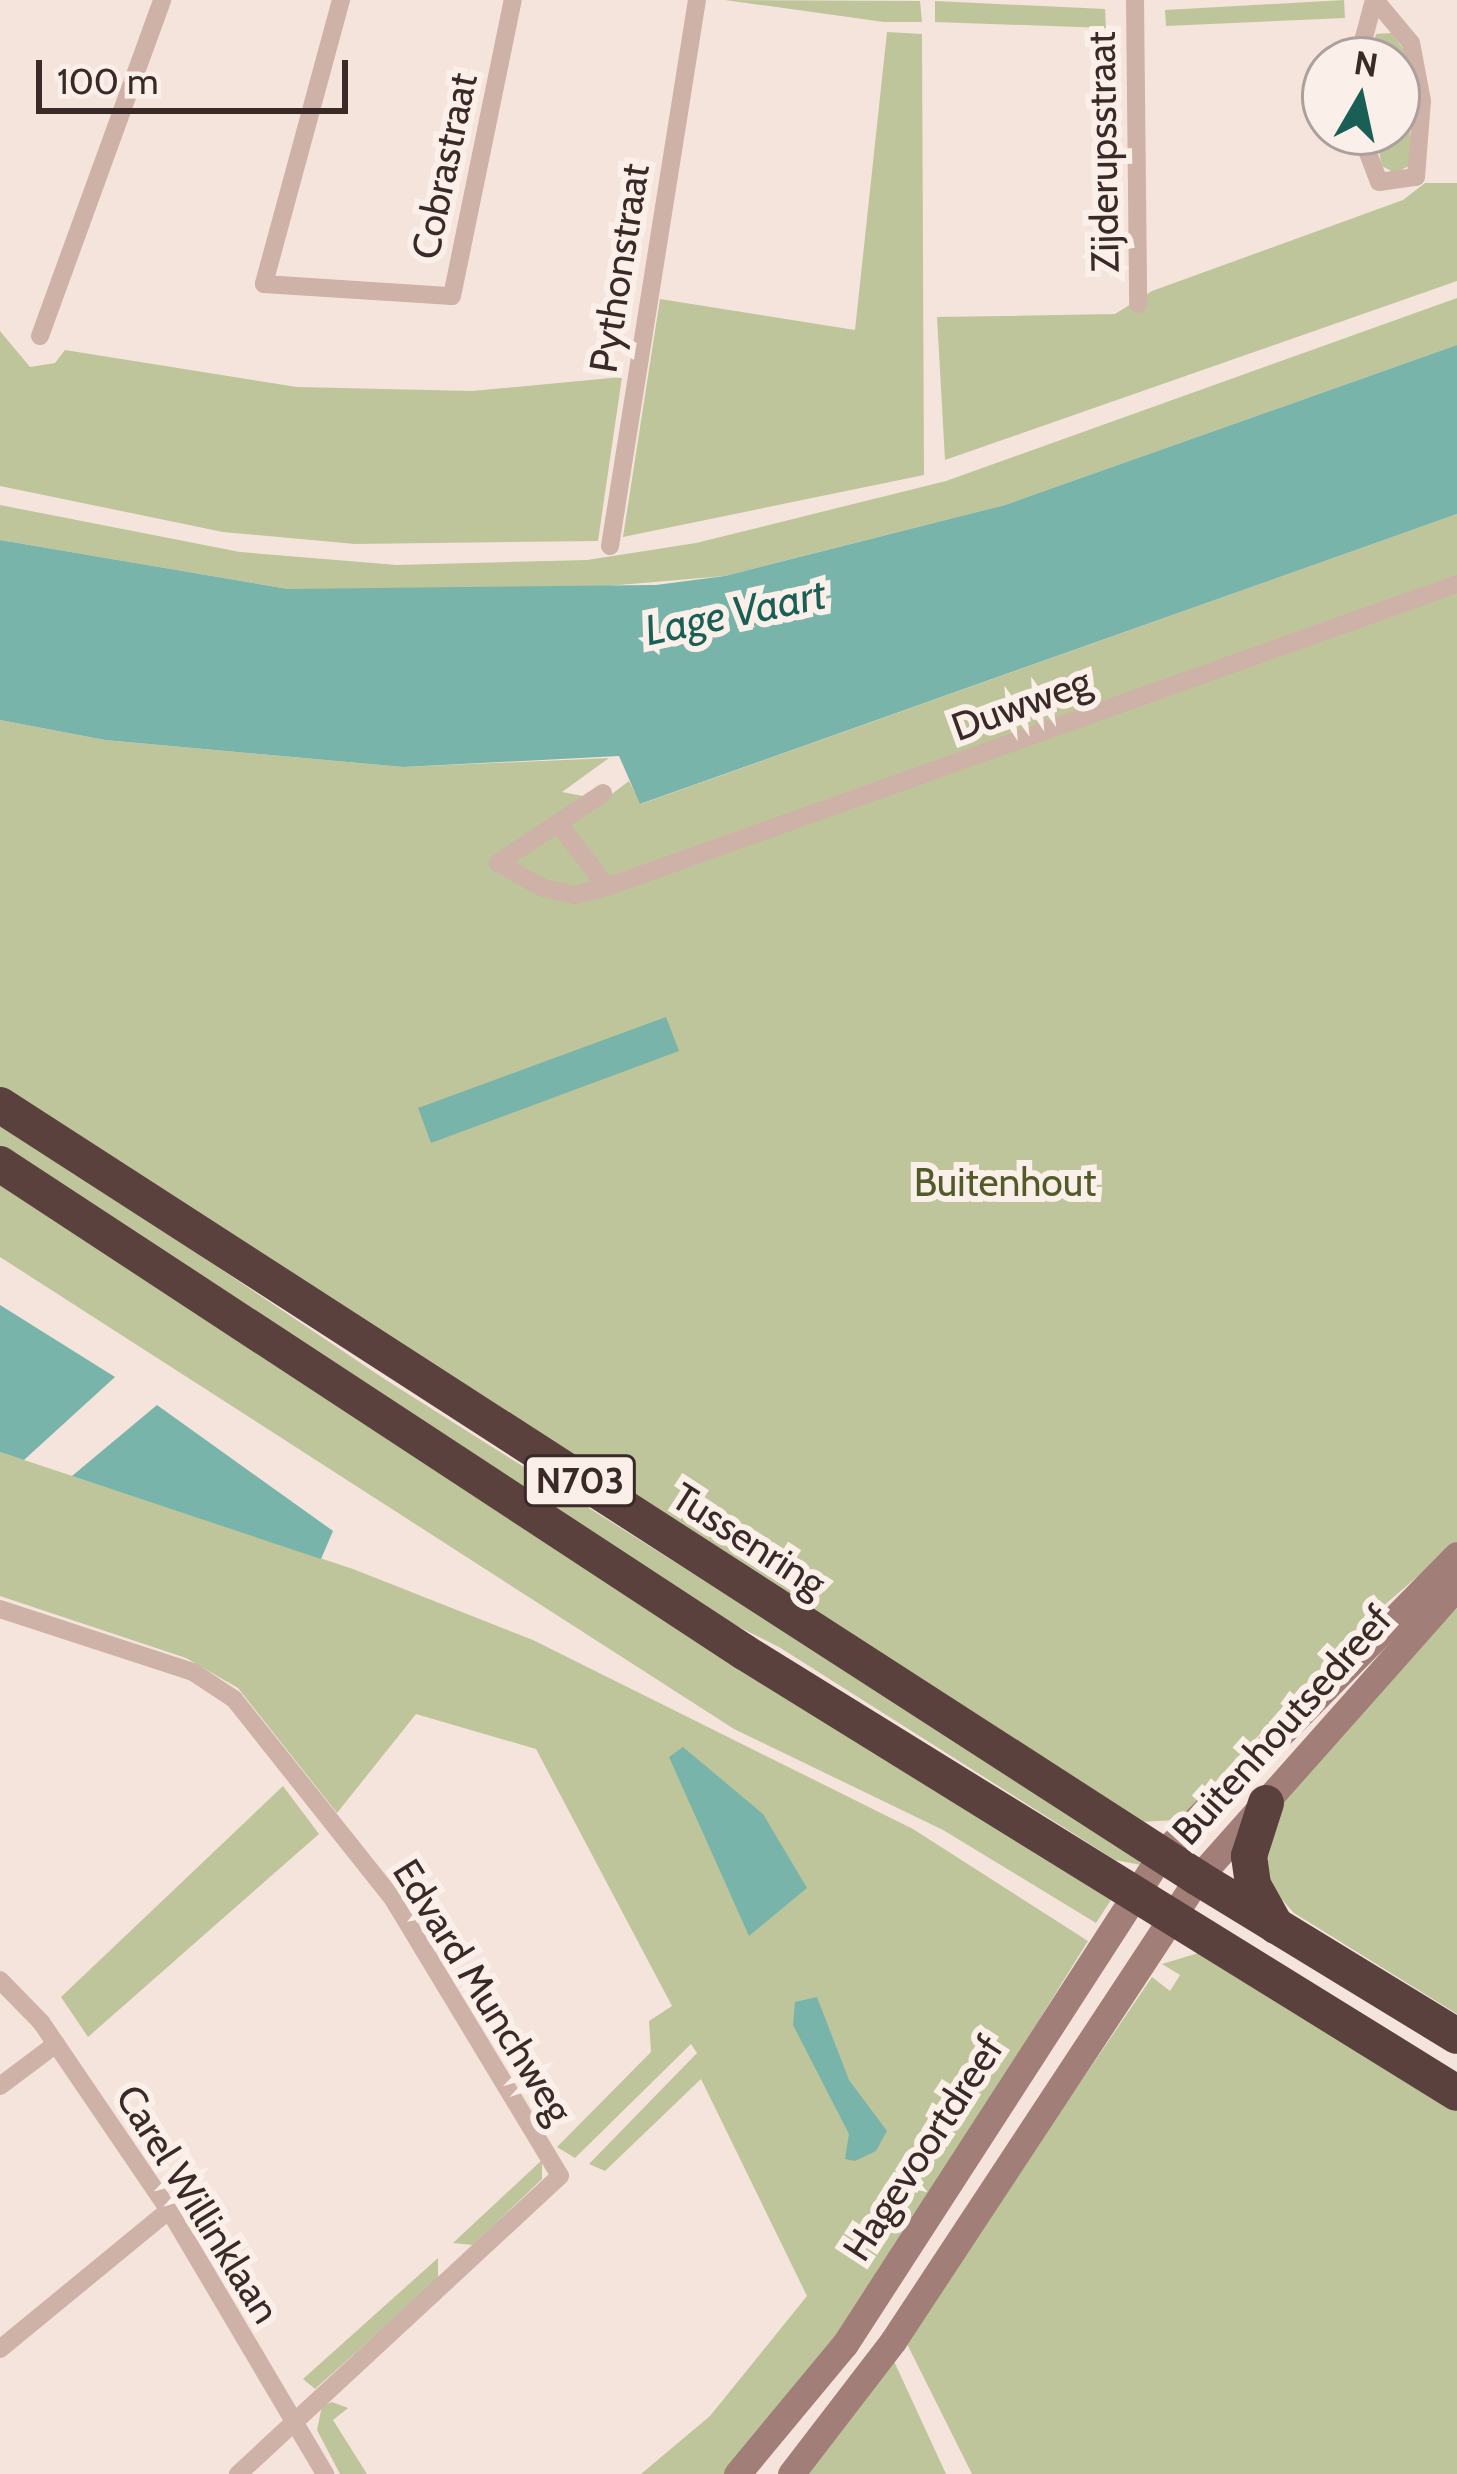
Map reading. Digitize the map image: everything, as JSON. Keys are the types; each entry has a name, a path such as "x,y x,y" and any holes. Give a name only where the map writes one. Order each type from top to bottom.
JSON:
{"highway":[{"name":"Tussenring","path":"0,1105 1198,1879 1457,2036"},
{"name":"N703","path":"0,1165 258,1339 1133,1898 1457,2093"},
{"path":"1267,1803 1250,1856 1253,1885 1278,1929"}],"main road":[{"name":"Buitenhoutsedreef","path":"1161,1855 1457,1555"},
{"name":"Buitenhoutsedreef","path":"1168,1919 1457,1586"},
{"name":"Hagevoortdreef","path":"736,2474 845,2344 1161,1855"},
{"name":"Hagevoortdreef","path":"791,2474 892,2341 1168,1919"}],"street":[{"path":"40,336 162,0"},
{"name":"Cobrastraat","path":"341,0 264,284 452,296 513,0"},
{"name":"Pythonstraat","path":"610,546 697,0"},
{"name":"Zijderupsstraat","path":"1135,0 1138,304"},
{"path":"1364,36 1374,0"},
{"path":"1374,0 1405,36"},
{"path":"1369,156 1379,182 1416,177 1418,156"},
{"name":"Duwweg","path":"603,793 498,863 575,895 607,886 1457,584"},
{"path":"558,823 607,886"},
{"name":"Edvard Munchweg","path":"0,1609 193,1672 234,1699 393,1898 560,2176 297,2426"},
{"name":"Carel Willinklaan","path":"0,1980 56,2044 169,2210 325,2474"},
{"path":"0,2086 56,2044"},
{"path":"0,2349 169,2210"},
{"path":"238,2474 297,2426"}],"green space":[{"path":"725,0 920,1 922,22 884,22"},
{"path":"1344,0 1345,18 1166,26 1165,10"},
{"path":"935,1 1105,9 1106,28 935,22"},
{"path":"887,32 922,34 924,475 623,537 660,299 855,330"},
{"path":"1380,156 1410,156 1409,166 1395,173 1382,166"},
{"path":"1425,183 1457,183 1457,281 945,460 937,317 1115,314 1152,291 1403,200"},
{"path":"1457,298 1457,345 1005,505 725,576 536,592 288,589 0,540 0,505 240,552 397,565 587,560 696,543 946,481"},
{"path":"0,331 30,367 55,363 65,350 297,387 472,391 622,377 598,541 355,544 223,532 0,486"},
{"name":"Buitenhout","path":"1457,514 1457,1543 1369,1618 1179,1820 1139,1822 0,1090 0,720 105,740 403,767 609,758 562,792 604,800 629,781 641,804"},
{"path":"0,1121 386,1380 1133,1851 1141,1865 1115,1860 779,1647 697,1606 0,1149"},
{"path":"0,1181 1111,1900 1096,1923 943,1830 734,1729 0,1257"},
{"path":"0,1452 353,1569 533,1640 913,1829 1088,1941 850,2325 727,2474 641,2474 710,2416 807,2296 701,2079 605,2171 589,2164 697,2053 691,2044 575,2158 557,2147 651,2052 649,2021 672,2006 536,1749 416,1714 337,1813 238,1688 186,1658 0,1596"},
{"path":"1457,1608 1457,2014 1294,1913 1260,1875 1275,1809"},
{"path":"283,1786 319,1834 88,2037 61,1997"},
{"path":"1202,1952 1457,2111 1457,2474 972,2474 905,2340 1152,1977 1170,1991 1180,1975 1162,1964"},
{"path":"542,2160 542,2179 473,2245 453,2243"},
{"path":"438,2258 438,2279 315,2389 303,2379"},
{"path":"893,2359 946,2474 800,2474"},
{"path":"332,2402 348,2408 333,2420 367,2474 340,2474 317,2430 322,2406"}],"water":[{"name":"Lage Vaart","path":"1457,345 1457,514 640,804 619,756 403,767 105,740 0,720 0,540 288,589 656,585 725,576 1005,505"},
{"path":"666,1017 679,1051 431,1143 418,1108"},
{"path":"0,1305 115,1377 24,1460 0,1452"},
{"path":"157,1405 333,1531 321,1559 72,1476"},
{"path":"683,1747 763,1814 807,1888 749,1936 669,1757"},
{"path":"817,1997 849,2080 887,2131 876,2151 855,2161 845,2159 849,2134 793,2025 795,2002"}]}
